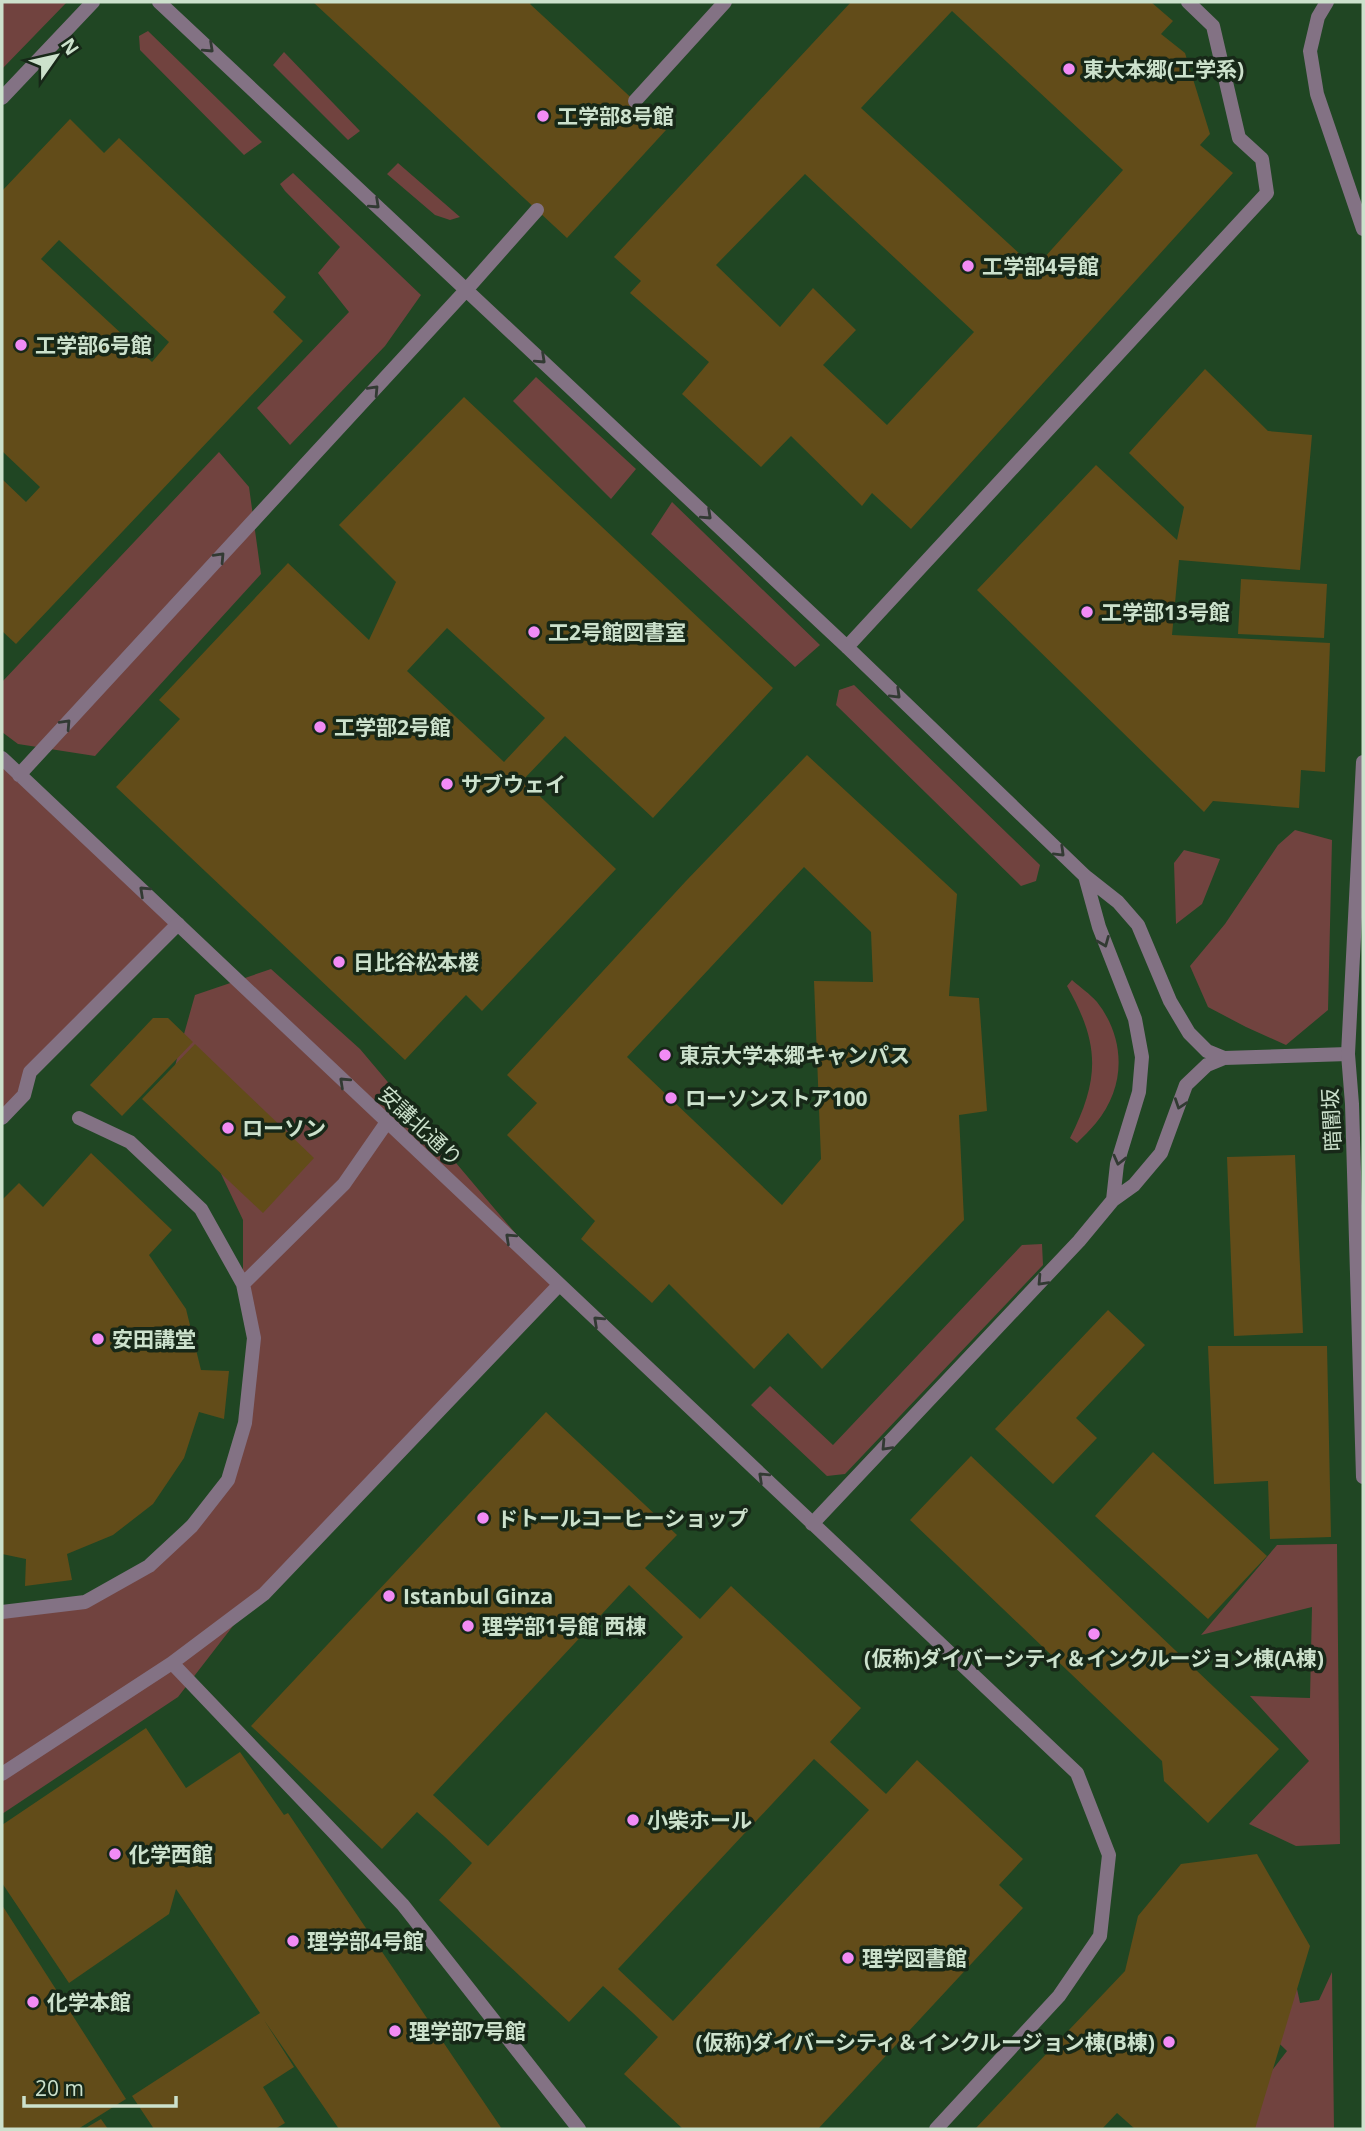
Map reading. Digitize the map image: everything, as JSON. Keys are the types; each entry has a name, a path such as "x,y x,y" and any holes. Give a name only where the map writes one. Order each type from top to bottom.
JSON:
{"street":[{"path":"2,98 93,2"},
{"path":"159,2 847,647 1085,876 1118,902 1138,925 1170,1001 1189,1033 1207,1051 1224,1058"},
{"path":"635,101 725,2"},
{"path":"847,647 1267,193 1262,159 1239,138 1213,26 1188,2"},
{"path":"1327,2 1318,17 1310,51 1317,94 1363,229"},
{"path":"19,775 537,210"},
{"name":"安講北通り","path":"2,758 1077,1773 1109,1855 1100,1936 1059,1997 936,2129"},
{"name":"暗闇坂","path":"1363,762 1348,1054 1352,1104 1363,1477"},
{"path":"1085,876 1098,927 1135,1019 1142,1057 1139,1092 1117,1164 1112,1200"},
{"path":"2,1118 24,1095 30,1072 178,924"},
{"path":"813,1524 1079,1241 1112,1200 1135,1185 1161,1153 1186,1085 1207,1065 1224,1058 1348,1054"},
{"path":"2,1612 85,1602 149,1566 192,1526 228,1480 245,1423 254,1338 243,1284 201,1209 130,1142 79,1118"},
{"path":"243,1284 344,1184 387,1122"},
{"path":"2,1774 172,1663 264,1594 559,1285"},
{"path":"172,1663 403,1905 579,2129"}],"shaded area":[{"path":"2,2 67,2 2,69"},
{"path":"148,31 262,142 244,155 140,50 139,36"},
{"path":"284,52 360,131 348,140 273,65"},
{"path":"398,163 460,217 450,220 435,215 387,174"},
{"path":"293,173 421,295 385,346 290,445 257,408 349,312 318,273 340,247 280,184"},
{"path":"536,377 636,469 611,499 513,401"},
{"path":"219,452 249,487 261,574 95,756 18,744 2,732 2,682"},
{"path":"672,502 820,645 795,667 651,534"},
{"path":"854,685 1040,865 1036,881 1021,886 836,705 839,690"},
{"path":"2,757 178,924 30,1072 2,1118"},
{"path":"1295,830 1332,840 1328,1010 1286,1045 1208,1007 1190,966 1225,924 1278,845"},
{"path":"1184,850 1220,859 1202,904 1176,924 1174,863"},
{"path":"271,969 360,1049 559,1285 250,1604 178,1697 2,1814 2,1614 85,1602 149,1566 228,1480 254,1339 243,1284 243,1220 173,1073 195,995"},
{"path":"1072,980 1097,1002 1107,1016 1113,1031 1119,1063 1113,1094 1106,1109 1077,1143 1070,1138 1087,1098 1092,1062 1086,1026 1067,986"},
{"path":"1042,1244 1043,1265 845,1474 827,1476 751,1405 770,1386 833,1445 1022,1245"},
{"path":"1337,1544 1340,1844 1296,1846 1249,1824 1309,1761 1250,1696 1310,1698 1312,1607 1201,1635 1277,1545"},
{"path":"1332,1972 1334,2129 1227,2129 1287,2051 1259,2024 1296,1984 1300,2003 1319,2000"}],"building":[{"name":"工学部8号館","path":"313,2 532,2 530,4 666,130 567,238"},
{"name":"工学部4号館","path":"851,2 1151,2 1173,21 1161,34 1185,53 1210,134 1200,145 1233,173 911,529 872,493 862,506 791,436 761,467 682,394 709,362 630,293 641,281 614,257","holes":["952,11 1123,170 1035,268 861,108","805,174 974,332 887,425 823,365 856,330 813,288 780,327 716,265"]},
{"name":"工学部6号館","path":"70,119 104,153 119,138 286,297 273,312 303,341 16,644 2,631 2,479 26,502 40,487 2,451 2,191","holes":["59,240 169,342 152,362 41,259"]},
{"name":"工学部13号館","path":"1205,369 1268,431 1312,435 1300,570 1179,560 1172,635 1330,643 1325,772 1301,770 1299,808 1213,801 1204,812 977,590 1096,465 1177,540 1184,507 1129,453"},
{"name":"工学部2号館","path":"464,397 773,688 653,818 565,736 523,780 616,869 482,1011 466,995 405,1060 116,787 180,719 159,700 288,563 369,640 396,582 339,525","holes":["447,628 545,718 504,762 407,671"]},
{"path":"1241,579 1327,584 1324,638 1238,634"},
{"path":"807,755 957,894 949,996 979,998 987,1111 959,1115 964,1220 822,1369 788,1333 754,1369 669,1284 652,1303 581,1239 595,1221 507,1135 537,1103 507,1075","holes":["804,867 871,932 873,982 814,981 821,1159 782,1205 627,1057"]},
{"path":"153,1018 168,1018 193,1042 122,1116 90,1085"},
{"name":"ローソン","path":"195,1044 314,1158 263,1213 142,1099"},
{"name":"安田講堂","path":"91,1153 172,1230 149,1255 186,1309 201,1370 229,1371 224,1419 199,1412 184,1458 153,1504 113,1535 67,1554 72,1580 25,1586 26,1559 2,1554 2,1200 19,1183 43,1207"},
{"path":"1295,1155 1303,1333 1234,1336 1227,1157"},
{"path":"1108,1310 1145,1345 1076,1418 1097,1438 1053,1484 995,1429"},
{"path":"1208,1346 1327,1346 1331,1537 1270,1539 1268,1481 1214,1484"},
{"path":"546,1412 677,1535 645,1568 700,1619 731,1586 861,1708 830,1742 886,1794 917,1760 1023,1859 999,1885 1023,1908 818,2129 683,2129 624,2074 658,2037 633,2013 603,1986 569,2022 439,1900 472,1863 445,1837 417,1812 382,1849 251,1726","holes":["629,1585 683,1637 488,1846 433,1795","814,1759 869,1810 673,2021 618,1969"]},
{"path":"1153,1452 1267,1556 1208,1619 1095,1516"},
{"name":"(仮称)ダイバーシティ＆インクルージョン棟(A棟)","path":"971,1456 1279,1749 1208,1823 1164,1781 1162,1761 910,1520"},
{"path":"146,1728 186,1788 240,1752 284,1815 288,1813 502,2129 339,2129 264,2020 294,2067 263,2087 285,2123 275,2129 154,2129 132,2096 260,2013 176,1889 169,1914 69,1983 2,1883 2,1825"},
{"name":"(仮称)ダイバーシティ＆インクルージョン棟(B棟)","path":"1257,1854 1310,1946 1255,2129 1135,2129 1117,2113 1102,2129 975,2129 1125,1971 1138,1916 1181,1864"},
{"name":"化学本館","path":"2,1905 126,2099 78,2129 2,2129"},
{"path":"101,2119 108,2129 84,2129"}],"place":[{"name":"東大本郷(工学系)","path":"1069,69"},
{"name":"工学部8号館","path":"543,116"},
{"name":"工学部4号館","path":"968,266"},
{"name":"工学部6号館","path":"21,345"},
{"name":"工学部13号館","path":"1087,612"},
{"name":"工2号館図書室","path":"534,632"},
{"name":"工学部2号館","path":"320,727"},
{"name":"サブウェイ","path":"447,784"},
{"name":"日比谷松本楼","path":"339,962"},
{"name":"東京大学本郷キャンパス","path":"665,1055"},
{"name":"ローソンストア100","path":"671,1098"},
{"name":"ローソン","path":"228,1128"},
{"name":"安田講堂","path":"98,1339"},
{"name":"ドトールコーヒーショップ","path":"483,1518"},
{"name":"Istanbul Ginza","path":"389,1596"},
{"name":"理学部1号館 西棟","path":"468,1626"},
{"name":"(仮称)ダイバーシティ＆インクルージョン棟(A棟)","path":"1094,1634"},
{"name":"小柴ホール","path":"633,1820"},
{"name":"化学西館","path":"115,1854"},
{"name":"理学部4号館","path":"293,1941"},
{"name":"理学図書館","path":"848,1958"},
{"name":"化学本館","path":"33,2002"},
{"name":"理学部7号館","path":"395,2031"},
{"name":"(仮称)ダイバーシティ＆インクルージョン棟(B棟)","path":"1169,2042"}]}
